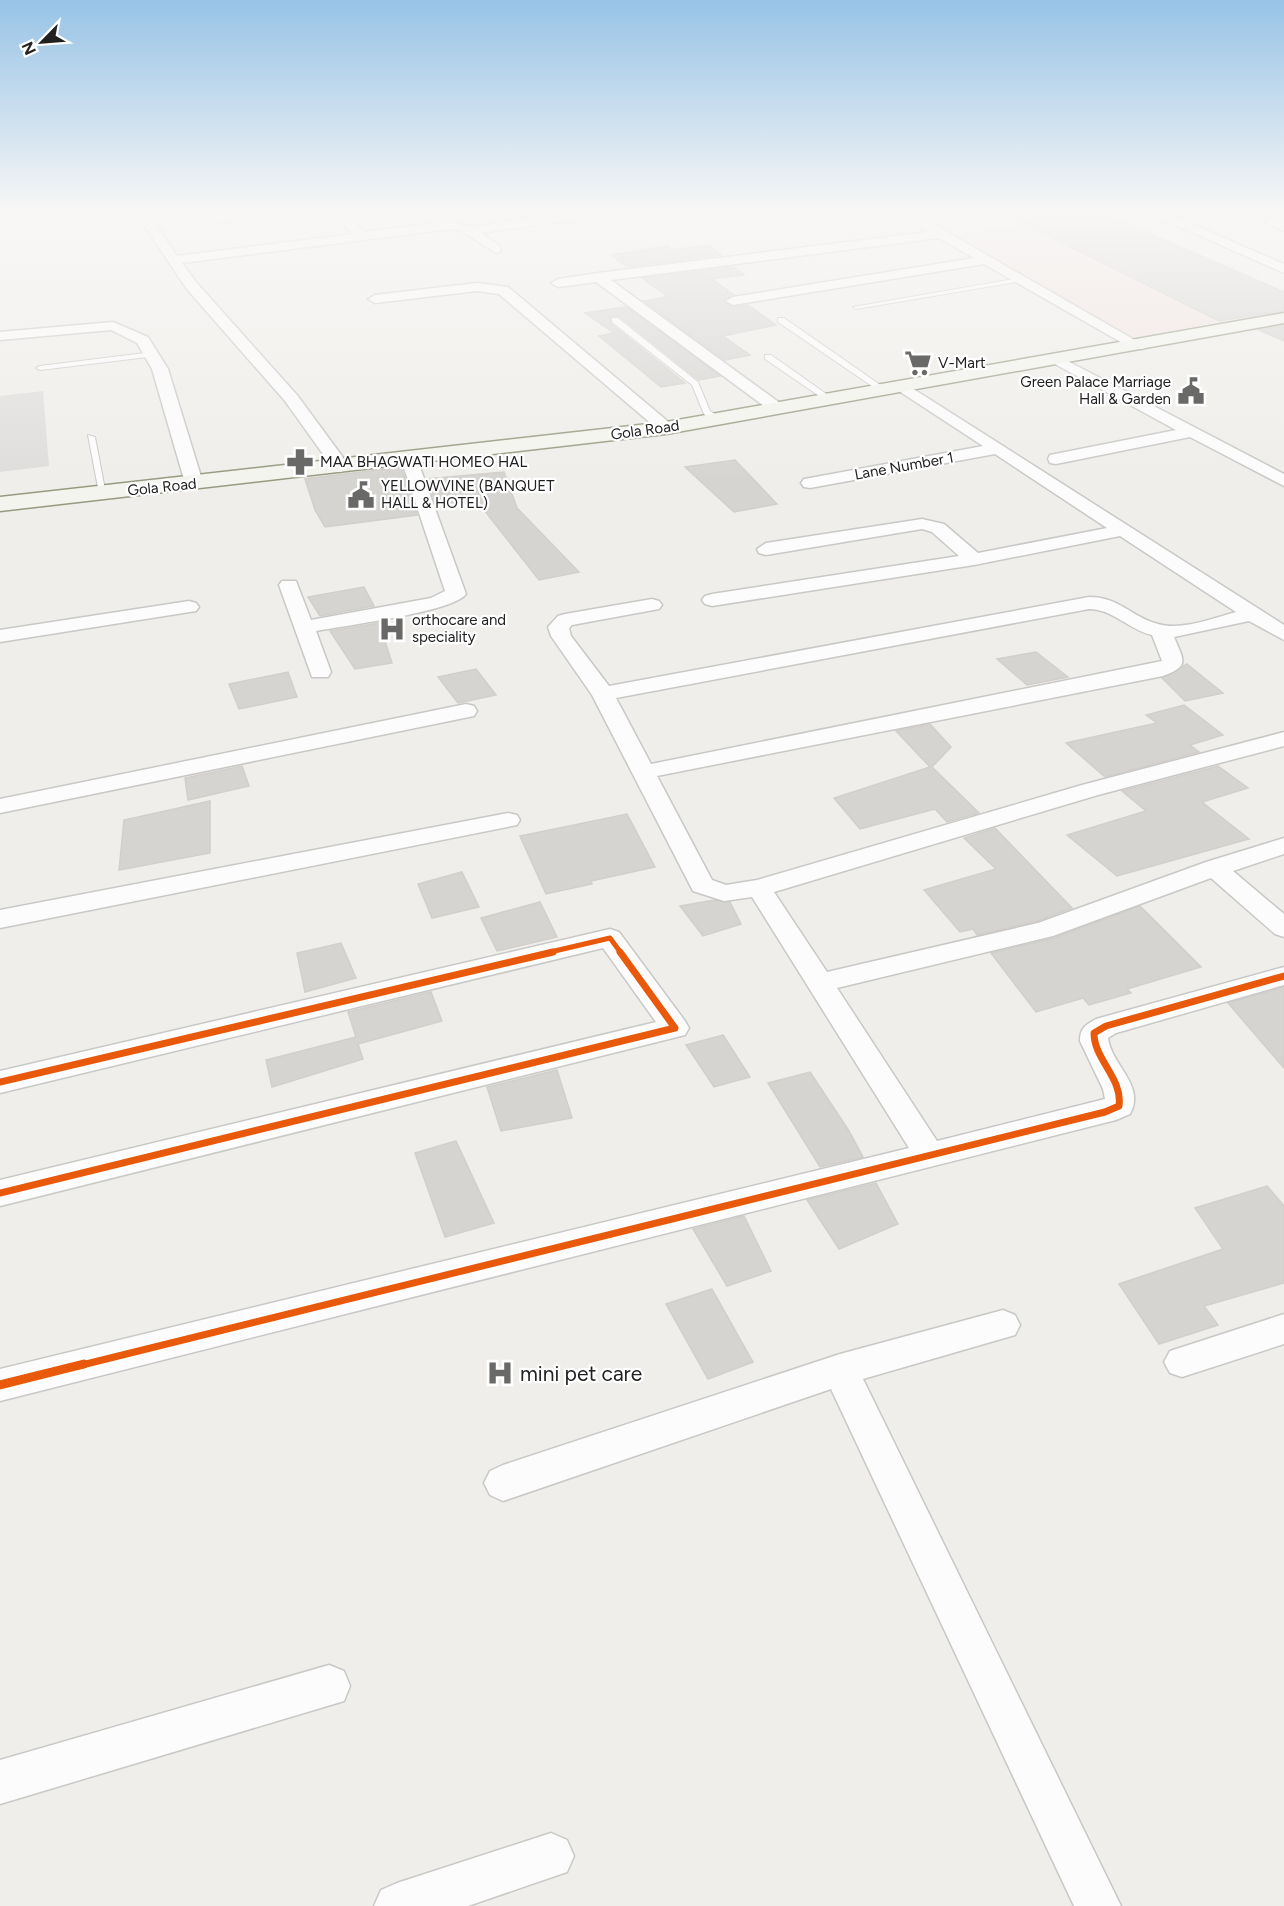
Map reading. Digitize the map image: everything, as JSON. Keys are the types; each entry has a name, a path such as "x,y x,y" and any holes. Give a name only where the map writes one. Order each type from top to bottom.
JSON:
{"street":[{"path":"206,302 291,398 341,466"},
{"path":"517,302 666,428"},
{"path":"632,302 778,409"},
{"path":"1059,302 1138,346"},
{"name":"Gola Road","path":"0,504 101,488 194,483 666,428 1138,346 1284,318"},
{"path":"0,336 113,326 143,340 153,354 165,383 194,483"},
{"path":"1058,360 1284,481"},
{"path":"894,389 997,449 1284,634"},
{"path":"1056,459 1191,432"},
{"name":"Lane Number 1","path":"810,483 997,449"},
{"path":"862,455 879,470"},
{"path":"304,627 436,603 456,594 409,459"},
{"path":"766,549 922,524 938,528 974,559"},
{"path":"712,600 974,559 1123,530"},
{"path":"289,585 320,672"},
{"path":"603,694 1089,603 1106,603 1143,626 1161,632 1251,614"},
{"path":"652,605 565,620 558,627 561,636 603,694 702,885 724,893 759,888 1090,790 1284,739"},
{"path":"0,636 189,607"},
{"path":"643,772 1155,671 1172,665 1173,660 1161,632"},
{"path":"0,806 466,711"},
{"path":"0,919 508,820"},
{"path":"820,983 1044,930 1215,868 1284,846"},
{"path":"1215,868 1284,928"},
{"path":"759,888 930,1156"},
{"path":"0,1082 610,938 675,1028 0,1193"},
{"path":"0,1385 1113,1110 1119,1106 1120,1095 1095,1043 1094,1033 1106,1026 1284,975"},
{"path":"503,1482 840,1370 1003,1325"},
{"path":"1182,1362 1284,1329"},
{"path":"840,1370 1098,1906"},
{"path":"0,1782 329,1686"},
{"path":"396,1906 551,1856"}],"lane":[{"path":"856,307 887,302"},
{"path":"615,320 695,384 707,412 717,419"},
{"path":"782,320 894,389"},
{"path":"40,368 153,354"},
{"path":"768,357 831,400"},
{"path":"92,437 101,488"}],"shaded area":[{"path":"1069,302 1178,302 1218,322 1134,339"},
{"path":"43,391 49,466 0,472 0,396"}],"building":[{"path":"645,302 724,302 733,307 748,305 776,325 723,336 750,355 725,360"},
{"path":"1181,302 1284,302 1284,311 1219,321"},
{"path":"626,307 720,376 699,380 619,316 610,316 611,324 685,383 661,387 599,336 614,333 585,313"},
{"path":"1284,325 1284,341 1259,330"},
{"path":"735,460 777,504 734,512 685,467"},
{"name":"YELLOWVINE (BANQUET HALL & HOTEL)","path":"401,467 417,515 325,527 315,510 305,479"},
{"path":"504,472 517,508 579,572 539,580 477,501 436,504 427,479"},
{"path":"364,587 374,606 320,616 308,597"},
{"path":"379,623 392,663 355,669 330,631"},
{"path":"1036,652 1068,677 1027,685 997,659"},
{"path":"1187,664 1223,693 1185,701 1162,678"},
{"path":"476,669 496,695 458,703 438,677"},
{"path":"288,672 297,697 239,709 229,684"},
{"path":"1184,705 1223,735 1190,745 1199,752 1105,777 1066,743 1157,723 1146,715"},
{"path":"930,724 951,747 932,767 979,813 947,822 935,809 860,829 834,798 930,767 896,731"},
{"path":"242,766 249,786 188,800 185,778"},
{"path":"1218,766 1248,788 1202,802 1249,839 1117,876 1067,835 1146,811 1122,791"},
{"path":"210,801 210,853 119,870 124,820"},
{"path":"627,814 655,867 546,894 520,836"},
{"path":"995,828 1072,908 1037,921 977,935 973,929 960,932 924,890 996,869 964,838"},
{"path":"462,872 479,907 432,918 418,884"},
{"path":"714,900 730,902 741,924 703,936 680,906"},
{"path":"540,902 557,937 497,951 481,918"},
{"path":"1140,906 1201,967 1127,989 1131,993 1089,1005 1083,998 1036,1012 991,953 1054,938"},
{"path":"341,943 356,978 305,992 297,953"},
{"path":"1284,987 1284,1068 1228,1003"},
{"path":"431,992 442,1021 358,1044 363,1059 272,1087 266,1060 356,1037 348,1012"},
{"path":"723,1035 750,1077 714,1087 686,1045"},
{"path":"557,1070 572,1118 501,1131 487,1087"},
{"path":"810,1072 849,1131 863,1157 820,1167 768,1083"},
{"path":"456,1141 494,1223 445,1237 415,1153"},
{"path":"876,1183 898,1224 839,1249 807,1200"},
{"path":"1267,1186 1284,1206 1284,1283 1204,1306 1218,1325 1159,1344 1119,1284 1223,1249 1195,1208"},
{"path":"744,1216 771,1271 727,1286 693,1229"},
{"path":"712,1289 753,1362 708,1379 666,1304"}],"cycle path":[{"path":"0,1082 610,938 675,1028 0,1193"},
{"path":"0,1385 1105,1112 1119,1106 1120,1098 1114,1079 1097,1050 1094,1033 1106,1026 1284,976"}],"place":[{"name":"V-Mart","path":"918,363"},
{"name":"Green Palace Marriage Hall & Garden","path":"1191,391"},
{"name":"MAA BHAGWATI HOMEO HAL","path":"300,462"},
{"name":"YELLOWVINE (BANQUET HALL & HOTEL)","path":"361,495"},
{"name":"orthocare and speciality","path":"392,629"},
{"name":"mini pet care","path":"500,1373"}]}
